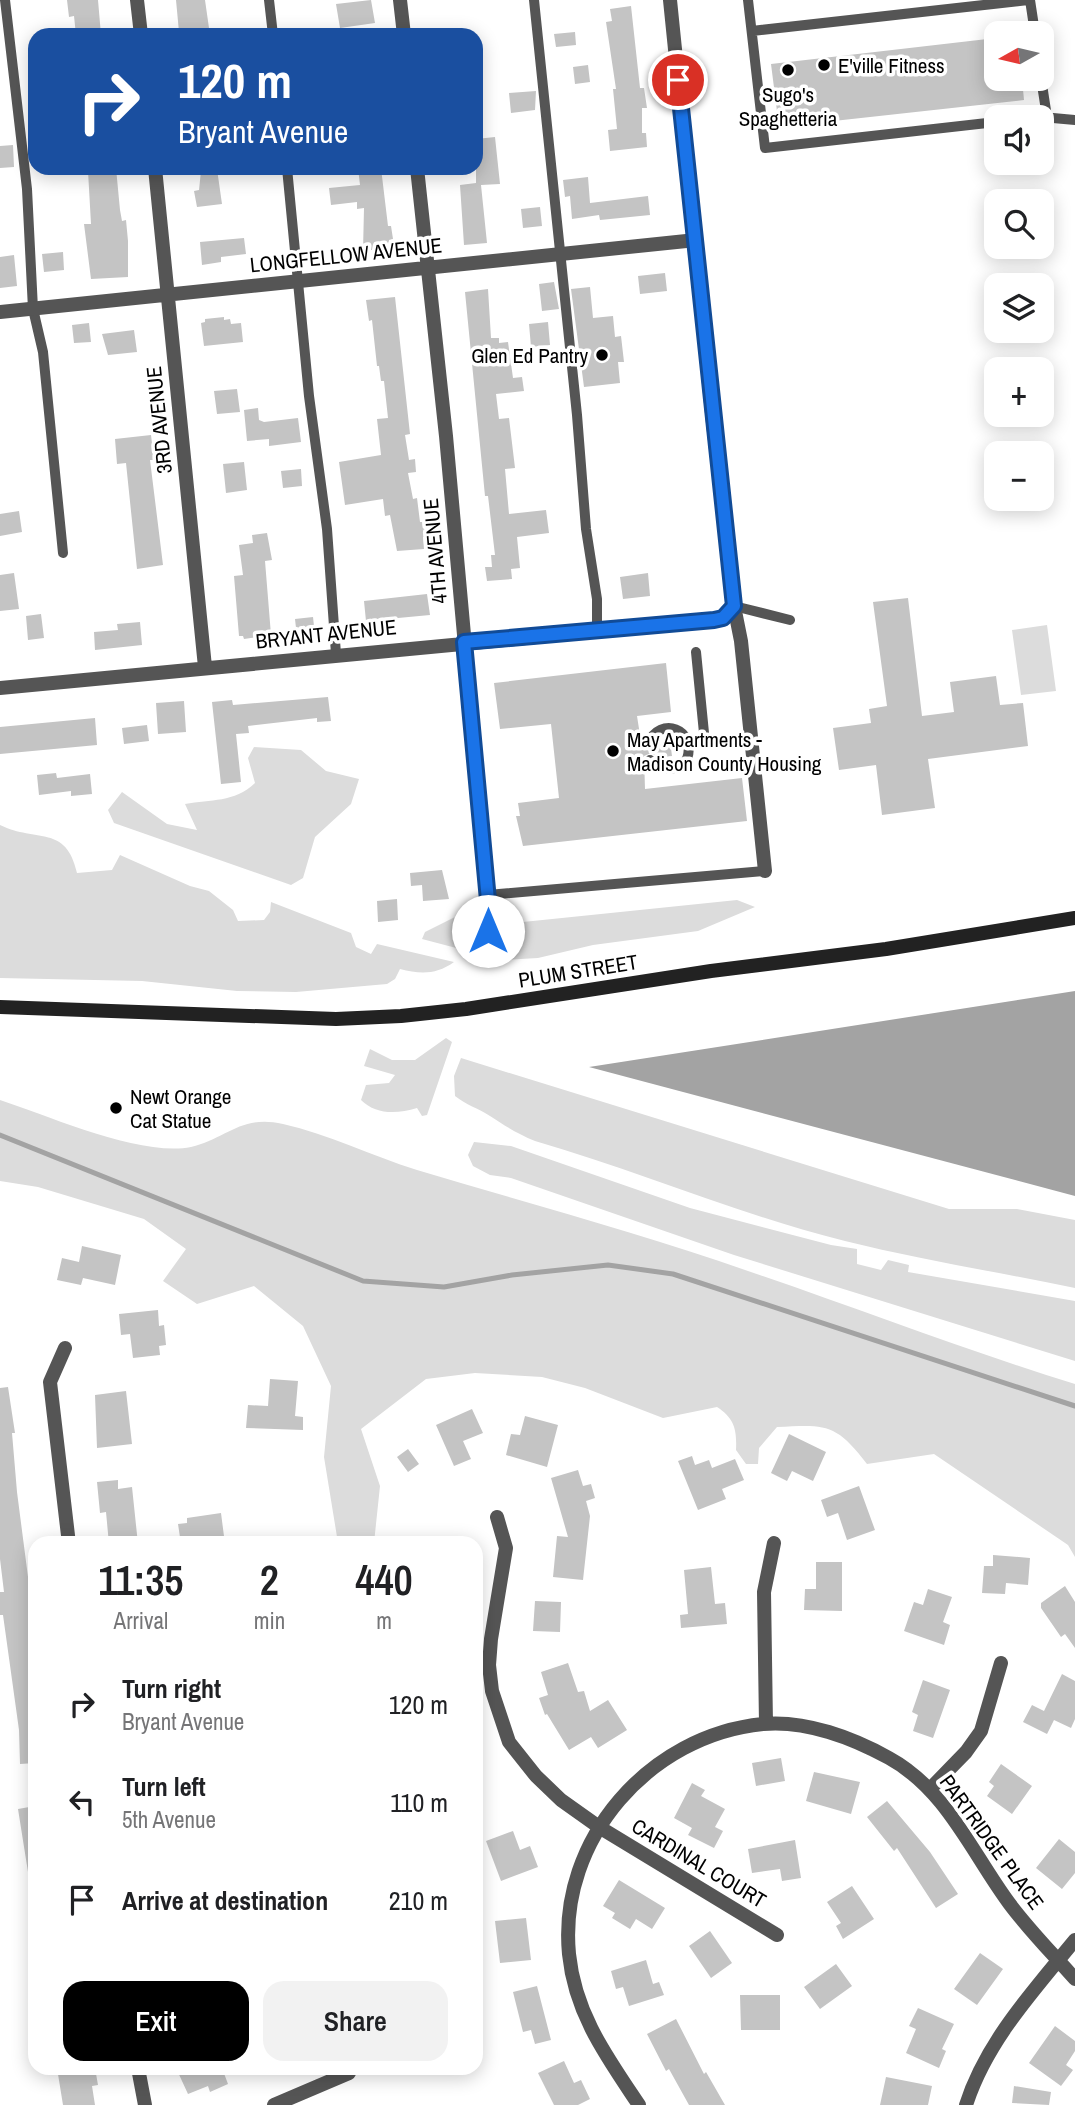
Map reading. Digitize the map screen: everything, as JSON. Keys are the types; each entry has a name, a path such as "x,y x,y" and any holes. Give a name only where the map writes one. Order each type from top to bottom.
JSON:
{"main road":[{"name":"PLUM STREET","path":"0,1007 336,1019 401,1016 886,948 1075,918"}],"street":[{"path":"137,0 140,28"},
{"path":"400,0 403,28"},
{"path":"670,0 765,871"},
{"name":"3RD AVENUE","path":"156,175 205,667"},
{"name":"4TH AVENUE","path":"418,175 444,423 488,895 488,931"},
{"name":"LONGFELLOW AVENUE","path":"0,312 696,240"},
{"name":"BRYANT AVENUE","path":"0,688 714,620 723,618 734,606"},
{"path":"65,1348 50,1382 68,1536"},
{"name":"CARDINAL COURT","path":"497,1517 506,1548 489,1665 499,1720 509,1742 536,1776 561,1800 599,1827 777,1935"},
{"path":"766,1724 764,1592 774,1543"},
{"path":"930,1789 966,1752 981,1731 1001,1663"},
{"name":"PARTRIDGE PLACE","path":"639,2105 603,2054 588,2025 571,1971 568,1922 573,1892 581,1863 599,1827 631,1787 681,1749 734,1729 766,1724 807,1728 863,1744 892,1760 930,1789 948,1810 1012,1907 1075,1979"},
{"path":"966,2105 977,2075 991,2050 1075,1940"},
{"path":"139,2075 145,2105"},
{"path":"274,2105 344,2075"}],"lane":[{"path":"5,0 27,189 33,309 43,352 63,554"},
{"path":"269,0 272,28"},
{"path":"534,0 575,388 586,529 597,599 597,631"},
{"path":"748,0 765,148 984,123"},
{"path":"752,31 975,3 1029,0 1033,21"},
{"path":"1054,118 1075,120"},
{"path":"288,175 327,529 335,654"},
{"path":"734,606 790,620"},
{"path":"696,652 705,743"},
{"path":"648,744 656,731 669,727 682,732 690,745 687,759 676,768 662,769 650,760"},
{"path":"690,745 751,739"},
{"path":"488,895 765,871"}],"shaded area":[{"path":"1047,625 1056,691 1021,695 1012,630"},
{"path":"254,747 301,750 326,771 359,779 351,804 315,837 303,878 291,885 114,823 108,810 122,792 167,824 197,830 185,804 230,797 255,783 248,758"},
{"path":"0,825 58,841 66,847 77,873 112,870 120,855 190,886 209,891 233,910 238,921 264,920 270,912 271,902 351,933 356,947 371,954 377,944 454,962 428,972 400,969 395,979 387,984 296,992 237,991 142,981 0,978"},
{"path":"737,900 755,907 698,931 593,945 538,958 502,960 422,939 425,932 467,911 523,922"},
{"path":"1075,991 1075,1196 589,1067"},
{"path":"446,1038 452,1042 427,1115 422,1116 417,1108 394,1112 380,1111 361,1100 366,1085 389,1083 395,1075 364,1066 370,1049 392,1060 415,1060"},
{"path":"461,1058 949,1209 1017,1209 1075,1220 1075,1288 845,1241 728,1206 535,1141 455,1096 454,1076"},
{"path":"0,1100 122,1141 170,1149 191,1147 256,1122 283,1124 417,1170 707,1257 1075,1384 1075,1557 1068,1545 934,1454 867,1464 846,1440 828,1429 807,1426 777,1427 759,1448 758,1464 746,1464 736,1450 733,1425 727,1415 717,1407 663,1418 585,1388 542,1377 475,1373 426,1379 361,1429 380,1486 375,1536 337,1536 324,1457 331,1386 303,1326 254,1286 197,1304 163,1281 186,1249 144,1219 38,1187 0,1181"},
{"path":"474,1142 511,1146 690,1208 831,1245 857,1249 857,1264 881,1270 888,1260 909,1265 908,1272 1075,1301 1075,1361 734,1255 511,1178 490,1175 473,1166 468,1155"}],"building":[{"path":"67,0 98,0 100,28 75,28 74,16 69,17"},
{"path":"176,0 205,0 209,28 179,28"},
{"path":"371,0 375,23 340,28 336,4"},
{"path":"631,6 640,88 644,88 647,108 642,108 642,133 646,133 647,147 610,151 608,130 617,129 613,89 616,89 606,22 612,21 610,9"},
{"path":"575,32 576,45 556,47 554,34"},
{"path":"984,39 984,91 1023,91 1024,100 779,127 771,64"},
{"path":"588,65 590,82 575,84 573,67"},
{"path":"536,91 535,110 511,113 509,93"},
{"path":"495,137 500,184 481,185 487,243 464,245 460,185 476,183 476,175 483,175 483,138"},
{"path":"13,145 14,167 0,168 0,146"},
{"path":"88,175 117,175 122,221 126,220 128,277 91,279 84,224 91,224"},
{"path":"201,175 218,175 222,204 197,207 194,191 199,190"},
{"path":"359,175 382,175 388,226 391,226 393,239 389,240 390,248 363,251 364,208 357,209 357,202 331,205 329,188 360,185"},
{"path":"588,177 590,203 648,196 650,215 600,220 599,215 572,219 570,196 565,197 563,180"},
{"path":"540,207 542,226 523,228 521,209"},
{"path":"244,238 246,254 221,257 221,262 202,265 200,242"},
{"path":"63,252 64,270 44,272 42,254"},
{"path":"14,255 17,286 0,288 0,257"},
{"path":"665,273 667,291 640,294 638,276"},
{"path":"554,282 559,309 542,311 539,284"},
{"name":"Glen Ed Pantry","path":"590,287 593,318 613,316 615,337 621,336 624,362 618,362 620,383 584,387 571,289"},
{"path":"488,289 491,338 499,338 499,343 508,342 513,378 522,377 524,391 496,394 499,419 509,418 515,468 505,469 509,514 546,510 549,533 517,537 520,568 511,569 512,579 487,581 485,567 492,567 491,555 495,555 488,496 485,496 465,292"},
{"path":"395,297 410,434 405,435 409,460 415,459 416,472 408,473 413,499 417,498 420,522 425,522 426,537 423,537 424,549 397,551 390,515 385,516 383,499 345,505 339,462 381,455 377,419 388,418 384,381 381,381 377,366 372,320 369,321 366,300"},
{"path":"224,317 224,320 230,319 231,324 241,323 243,342 204,346 201,323 205,322 205,319"},
{"path":"548,322 550,345 531,347 529,324"},
{"path":"89,323 91,342 74,343 72,325"},
{"path":"134,330 137,352 108,355 102,334"},
{"path":"237,389 240,412 217,414 214,391"},
{"path":"258,408 259,420 264,422 298,418 301,442 269,446 269,439 247,441 244,410"},
{"path":"151,435 154,460 150,460 163,565 137,569 126,463 117,464 115,439"},
{"path":"244,462 247,490 226,493 223,464"},
{"path":"301,469 302,486 283,488 281,471"},
{"path":"19,511 22,532 0,536 0,514"},
{"path":"267,533 272,560 265,561 271,635 244,639 239,636 234,576 243,575 239,545 253,543 252,535"},
{"path":"14,573 19,609 0,611 0,575"},
{"path":"648,573 650,596 623,599 620,577"},
{"path":"427,594 430,615 366,621 364,601"},
{"path":"908,598 922,716 954,712 950,682 996,676 1000,705 1023,703 1028,746 928,759 935,808 882,815 876,765 839,770 833,728 871,723 869,709 887,706 873,602"},
{"path":"41,614 44,638 28,640 26,616"},
{"path":"313,617 315,635 297,637 295,619"},
{"path":"140,622 142,645 95,650 94,632 118,630 117,624"},
{"name":"May Apartments - Madison County Housing","path":"666,663 671,712 637,716 642,748 651,751 658,743 670,741 672,756 660,758 651,753 644,756 645,789 742,778 747,821 523,846 516,816 520,816 518,803 559,798 551,724 500,729 494,683"},
{"path":"328,697 331,721 317,722 317,718 248,726 249,733 236,734 241,782 221,784 212,702 232,700 233,705"},
{"path":"184,701 186,732 158,734 156,703"},
{"path":"95,718 97,745 0,754 0,727"},
{"path":"147,725 149,741 124,744 122,728"},
{"path":"56,773 57,778 90,774 92,794 71,796 71,791 39,795 37,775"},
{"path":"442,870 449,899 423,901 422,885 411,886 410,873"},
{"path":"397,899 398,920 378,922 377,901"},
{"path":"82,1246 121,1255 115,1285 83,1278 81,1285 57,1280 62,1258 79,1262"},
{"path":"158,1310 159,1326 164,1325 166,1345 159,1346 160,1355 133,1358 130,1334 121,1335 119,1314"},
{"path":"270,1379 298,1381 295,1416 303,1417 303,1430 246,1428 248,1405 268,1406"},
{"path":"8,1387 15,1433 12,1433 17,1492 28,1577 28,1763 20,1764 19,1730 3,1615 0,1615 0,1592 4,1592 0,1559 0,1388"},
{"path":"126,1391 132,1444 97,1448 95,1395"},
{"path":"472,1409 483,1433 463,1441 471,1459 454,1466 436,1425"},
{"path":"525,1416 558,1425 547,1467 506,1455 511,1434 520,1435"},
{"path":"789,1434 826,1452 813,1481 792,1471 787,1481 771,1473"},
{"path":"408,1449 419,1464 408,1472 397,1457"},
{"path":"692,1456 695,1465 709,1460 712,1468 735,1459 744,1480 722,1489 726,1499 698,1510 678,1461"},
{"path":"578,1470 583,1486 591,1484 595,1498 586,1501 590,1516 583,1580 553,1577 557,1536 568,1537 551,1478"},
{"path":"118,1480 118,1489 132,1487 137,1536 108,1536 106,1512 100,1513 97,1482"},
{"path":"859,1486 875,1530 847,1540 838,1513 827,1517 821,1500"},
{"path":"221,1513 224,1536 180,1536 178,1524 187,1523 187,1518"},
{"path":"993,1555 1030,1558 1028,1585 1006,1583 1005,1594 982,1593 984,1566 993,1566"},
{"path":"816,1562 842,1562 842,1611 804,1610 805,1589 816,1589"},
{"path":"711,1567 715,1604 725,1603 727,1624 681,1628 680,1615 688,1614 684,1570"},
{"path":"1065,1586 1075,1602 1075,1648 1065,1634 1061,1637 1041,1608 1041,1603"},
{"path":"928,1589 952,1597 943,1622 950,1625 944,1645 904,1631 914,1602 923,1605"},
{"path":"535,1601 561,1602 560,1632 533,1631"},
{"path":"568,1663 578,1692 584,1691 590,1711 608,1700 627,1730 598,1748 591,1737 569,1750 547,1714 545,1715 539,1698 548,1695 541,1672"},
{"path":"1062,1674 1075,1681 1075,1719 1071,1728 1054,1720 1047,1734 1023,1722 1032,1705 1044,1711"},
{"path":"923,1680 950,1690 933,1738 913,1731 918,1715 912,1712"},
{"path":"781,1758 785,1781 756,1786 752,1763"},
{"path":"1001,1764 1032,1786 1012,1814 987,1796 994,1786 989,1782"},
{"path":"814,1772 860,1782 851,1814 806,1801"},
{"path":"692,1783 705,1790 701,1796 725,1809 715,1827 723,1831 714,1848 688,1835 692,1828 674,1818"},
{"path":"887,1801 930,1852 958,1894 936,1908 897,1848 894,1851 867,1817"},
{"path":"28,1807 28,1872 18,1809"},
{"path":"513,1831 520,1850 530,1846 538,1867 501,1881 486,1841"},
{"path":"1059,1839 1075,1852 1075,1873 1062,1889 1036,1868"},
{"path":"795,1840 801,1878 782,1881 780,1869 752,1873 748,1849"},
{"path":"619,1880 665,1908 652,1929 636,1919 630,1929 612,1918 615,1913 603,1906"},
{"path":"852,1886 874,1919 843,1939 836,1926 841,1923 827,1902"},
{"path":"526,1918 531,1960 500,1963 495,1921"},
{"path":"710,1931 732,1963 711,1978 689,1946"},
{"path":"980,1953 1003,1969 977,2005 954,1989"},
{"path":"646,1960 653,1984 659,1982 664,1995 629,2006 623,1987 616,1989 611,1971"},
{"path":"836,1964 852,1986 820,2009 804,1987"},
{"path":"537,1986 551,2040 535,2044 531,2030 523,2032 513,1992"},
{"path":"740,1995 780,1995 780,2030 741,2030"},
{"path":"918,2008 954,2024 942,2049 946,2051 939,2068 906,2053 916,2029 909,2026"},
{"path":"676,2019 704,2074 706,2072 725,2105 689,2105 669,2069 666,2071 647,2034"},
{"path":"1055,2026 1075,2041 1075,2051 1066,2065 1073,2070 1061,2086 1029,2063"},
{"path":"564,2061 574,2083 581,2080 590,2099 578,2105 554,2105 538,2073"},
{"path":"58,2075 96,2075 98,2085 92,2086 95,2105 63,2105"},
{"path":"179,2075 225,2075 228,2084 210,2092 208,2086 188,2094"},
{"path":"886,2077 932,2086 928,2105 880,2105"},
{"path":"1014,2086 1051,2092 1049,2105 1012,2103"}],"waterway":[{"path":"0,1135 363,1281 444,1287 512,1275 608,1265 673,1274 1075,1406"}],"place":[{"name":"E'ville Fitness","path":"824,65"},
{"name":"Sugo's Spaghetteria","path":"788,70"},
{"name":"Glen Ed Pantry","path":"602,355"},
{"name":"May Apartments - Madison County Housing","path":"613,751"},
{"name":"Newt Orange Cat Statue","path":"116,1108"}],"route":[{"path":"488,931 489,911 464,642 714,620 723,618 734,606 678,80"}]}
